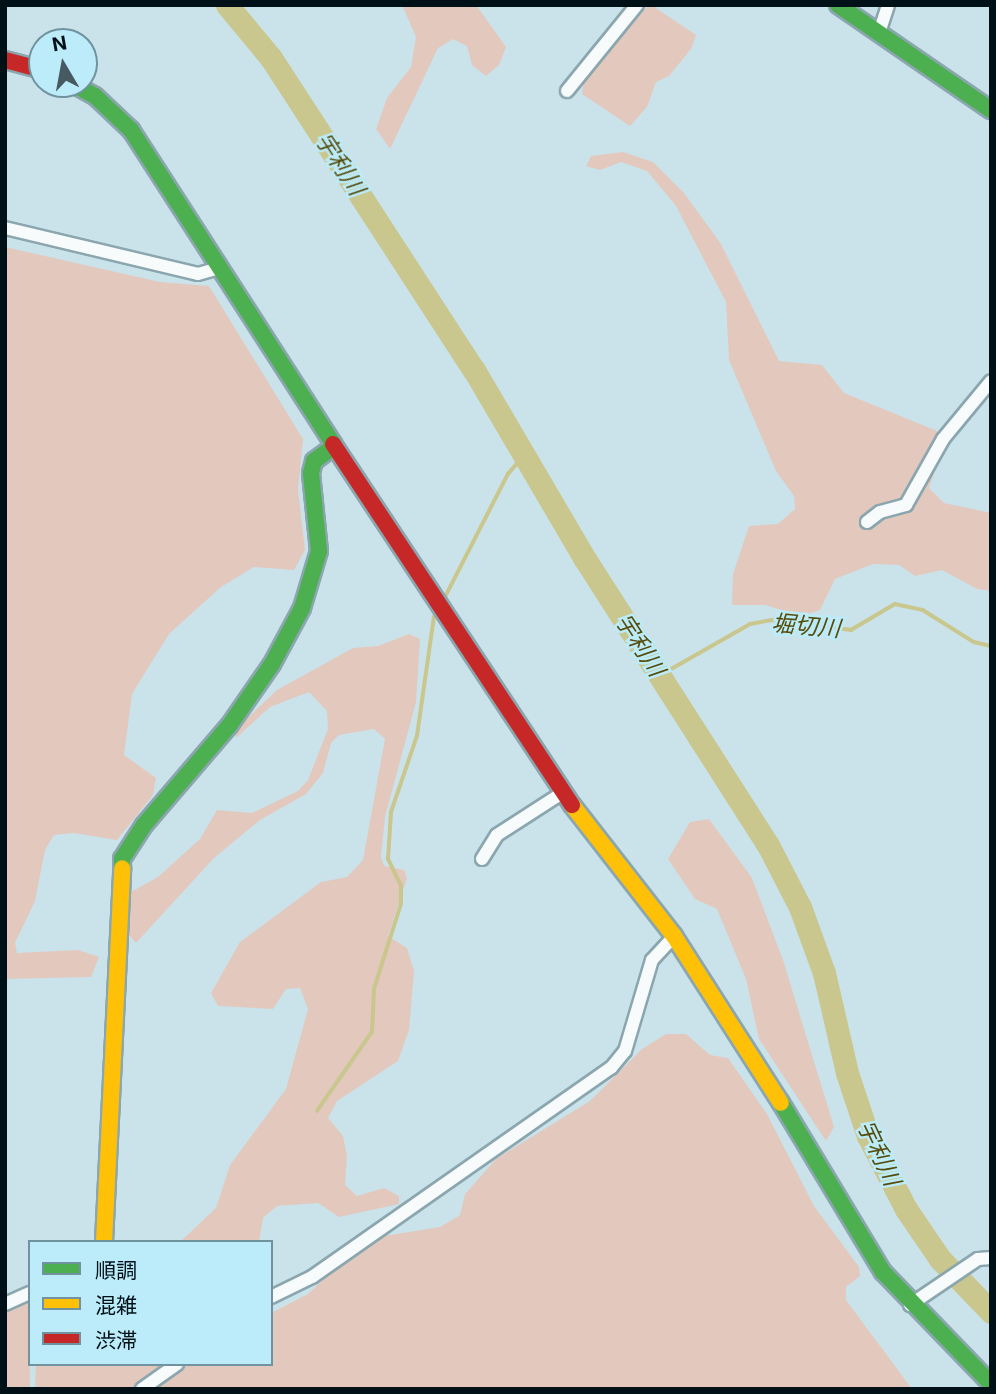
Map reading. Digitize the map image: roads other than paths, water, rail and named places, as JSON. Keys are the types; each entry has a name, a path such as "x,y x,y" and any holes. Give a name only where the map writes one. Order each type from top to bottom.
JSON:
{"main road":[{"path":"838,5 988,102"},
{"path":"5,60 28,66"},
{"path":"97,98 131,130 332,448 562,793 674,936 741,1038 848,1221 910,1305 991,1384"},
{"path":"104,1240 122,859 144,825 229,726 272,664 302,608 315,575 319,551 311,473 314,461 332,448"}],"street":[{"path":"567,91 637,5"},
{"path":"879,33 888,5"},
{"path":"5,228 198,274 219,268"},
{"path":"867,522 880,512 906,505 943,439 991,381"},
{"path":"482,859 497,835 562,793"},
{"path":"273,1296 312,1277 611,1068 625,1051 652,960 674,936"},
{"path":"910,1305 984,1259"},
{"path":"5,1304 28,1294"},
{"path":"142,1389 174,1366"}],"waterway":[{"name":"宇利川","path":"227,5 271,58 474,370 585,559 768,845 800,907 824,973 847,1073 868,1136 906,1209 940,1259 991,1312"},
{"path":"443,601 508,474 523,457"},
{"name":"堀切川","path":"659,676 750,624 772,620 851,630 895,604 923,610 974,642 991,646"},
{"path":"317,1111 372,1032 374,989 401,904 401,886 388,859 391,812 417,736 434,617"}]}
